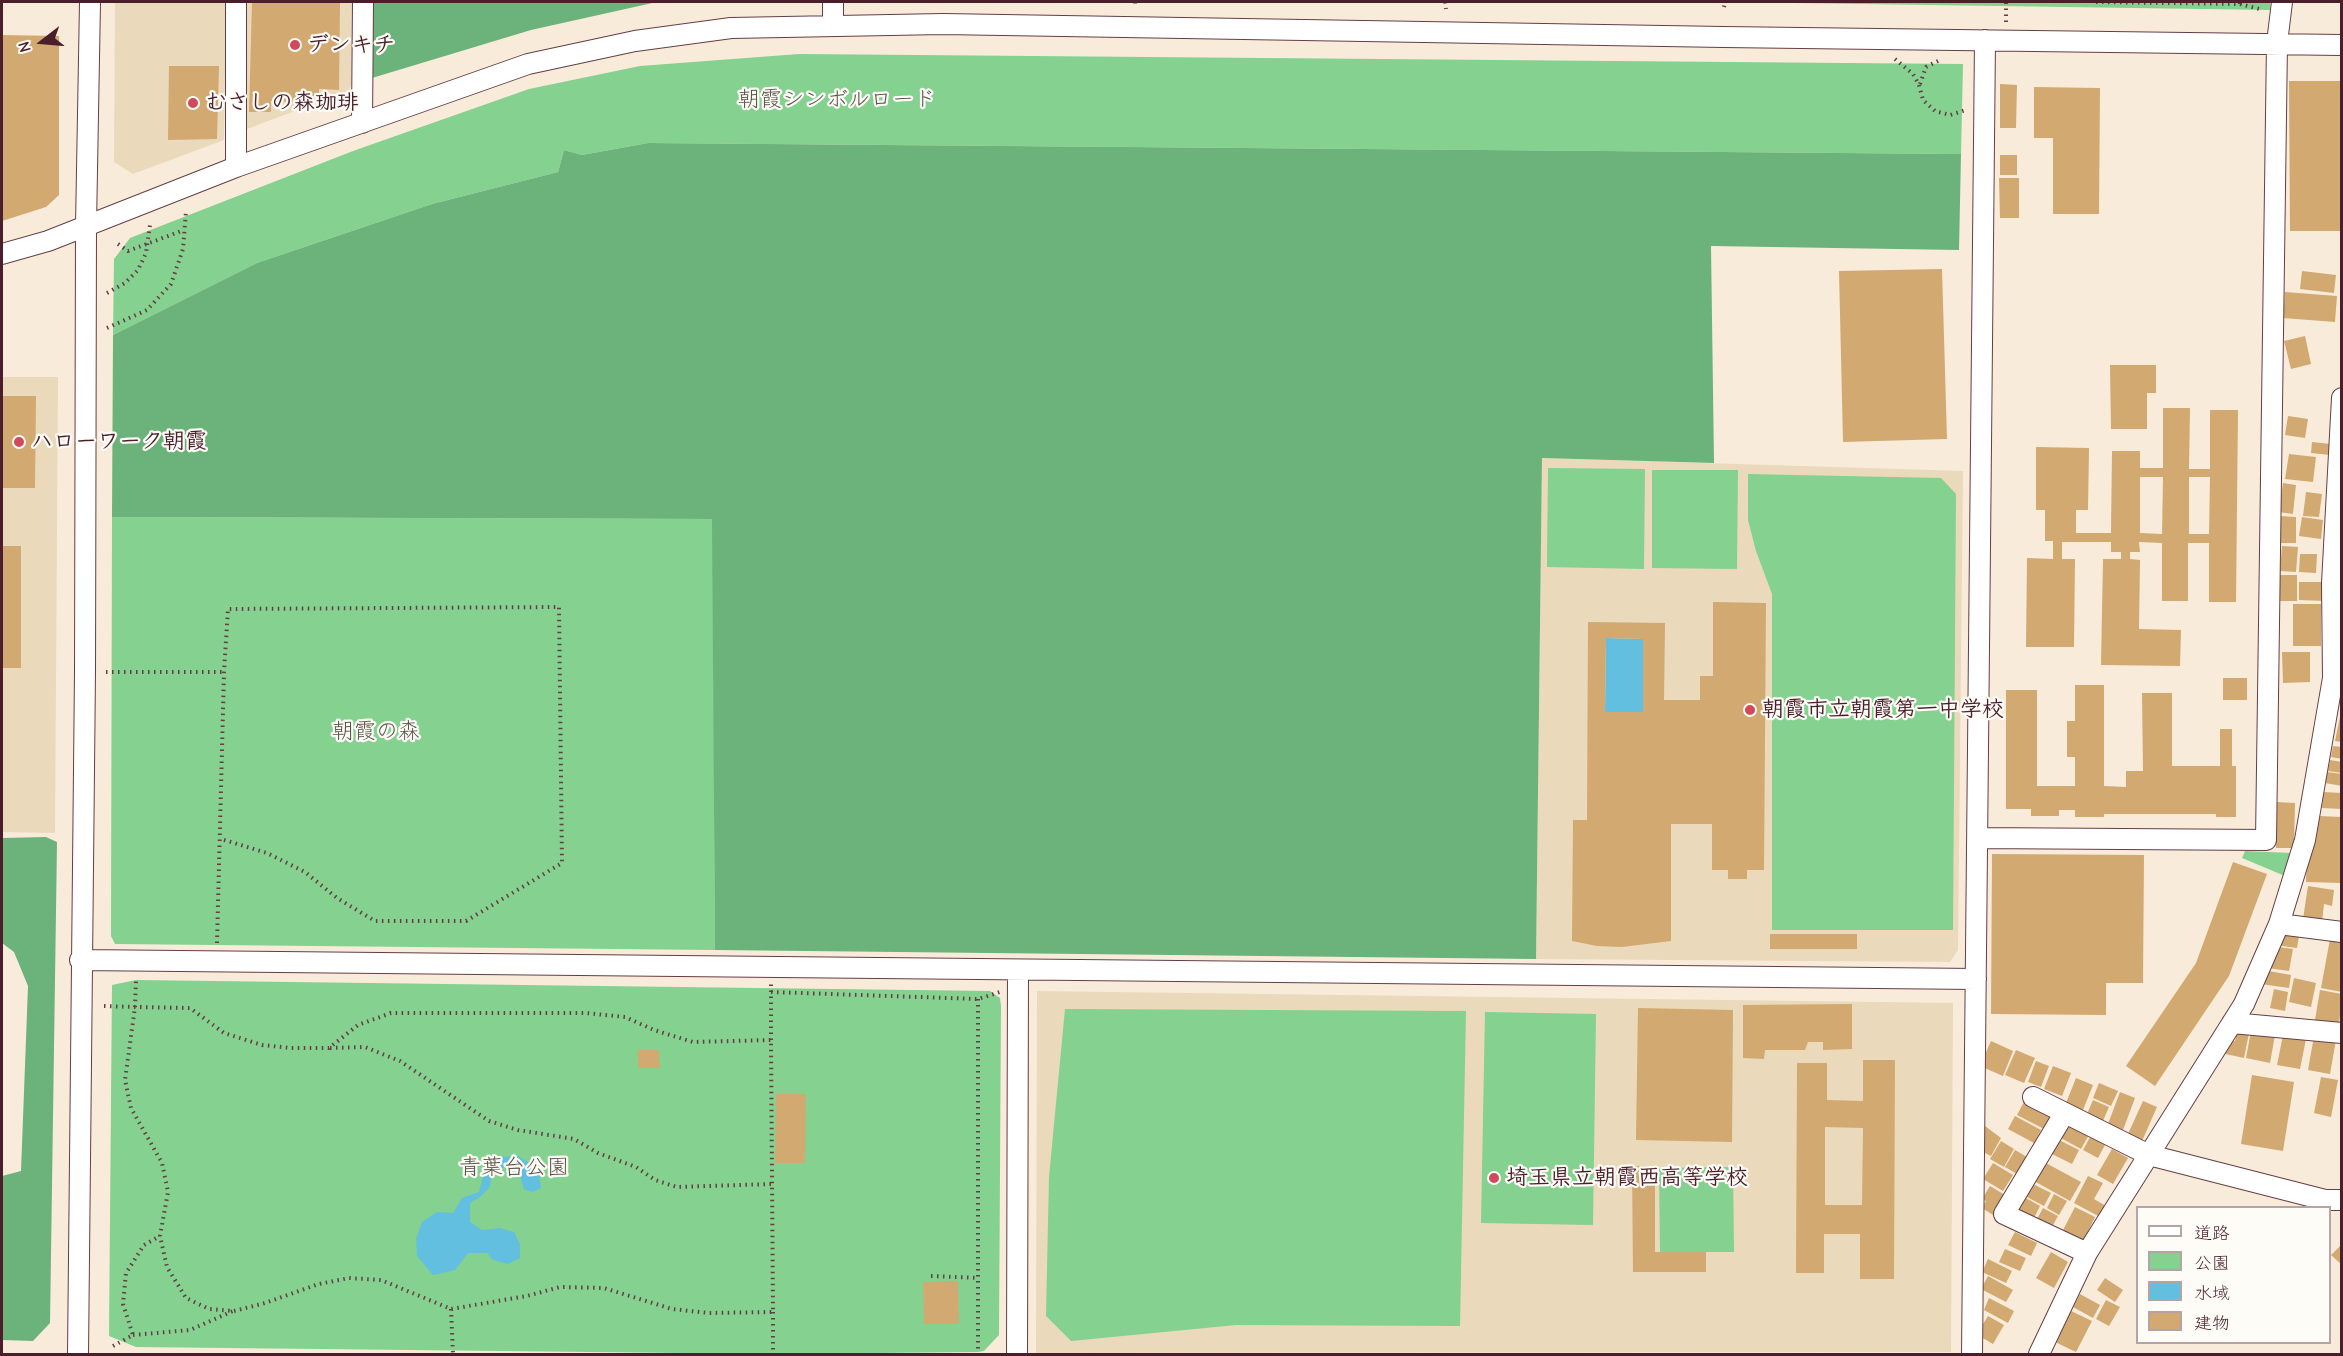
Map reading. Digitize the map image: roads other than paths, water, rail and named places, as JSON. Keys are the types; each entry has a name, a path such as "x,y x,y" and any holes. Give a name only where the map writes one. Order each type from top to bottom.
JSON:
{"street":[{"path":"78,1354 80,960 85,672 86,226 90,2"},
{"path":"236,2 236,167"},
{"path":"362,123 363,2"},
{"path":"833,2 833,24"},
{"path":"1978,838 2266,840 2277,43 2282,2"},
{"path":"2,254 48,241 236,167 528,64 635,41 731,28 833,24 965,24 2342,45"},
{"path":"1972,1354 1985,40"},
{"path":"2038,1354 2087,1253 2244,1004 2279,924 2305,840 2337,678 2342,398"},
{"path":"2279,924 2342,932"},
{"path":"80,960 1976,979"},
{"path":"1017,1354 1018,970"},
{"path":"2232,1023 2342,1034"},
{"path":"2033,1097 2149,1155 2325,1200 2342,1200"},
{"path":"2064,1114 2004,1215 2087,1253"}],"water":[{"path":"1606,638 1643,639 1643,712 1605,712"},
{"path":"518,1156 531,1164 539,1174 541,1188 532,1192 524,1189 518,1169 506,1167 492,1174 490,1187 470,1203 470,1222 482,1230 500,1228 514,1232 520,1244 520,1258 508,1264 493,1260 487,1253 468,1253 455,1270 433,1275 417,1256 416,1239 422,1222 437,1212 453,1213 462,1198 479,1192 486,1166 501,1157"}],"place":[{"name":"デンキチ","path":"295,45"},
{"name":"むさしの森珈琲","path":"193,103"},
{"name":"ハローワーク朝霞","path":"19,442"},
{"name":"朝霞市立朝霞第一中学校","path":"1750,710"},
{"name":"埼玉県立朝霞西高等学校","path":"1494,1178"}],"park label":[{"name":"朝霞シンボルロード","path":"837,100"},
{"name":"朝霞の森","path":"376,732"},
{"name":"青葉台公園","path":"514,1168"}]}
